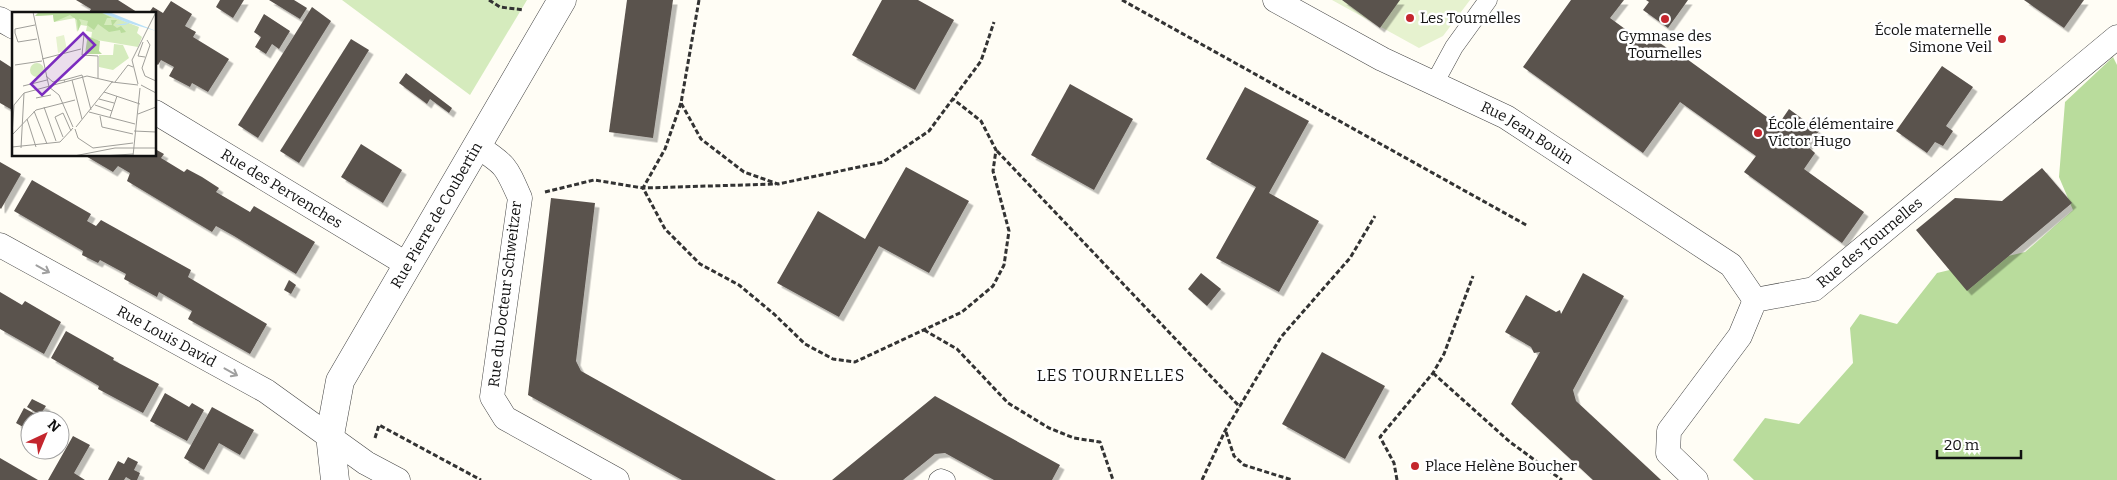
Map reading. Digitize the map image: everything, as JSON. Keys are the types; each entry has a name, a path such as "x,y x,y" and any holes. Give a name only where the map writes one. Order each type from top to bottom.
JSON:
{"street":[{"name":"Rue Jean Bouin","path":"1276,0 1382,59 1435,82 1506,117 1731,265 1755,300"},
{"path":"1435,82 1454,47 1488,0"},
{"name":"Rue Pierre de Coubertin","path":"335,480 330,435 340,381 558,7"},
{"path":"0,19 12,26"},
{"name":"Rue des Tournelles","path":"1755,300 1814,289 2117,37"},
{"name":"Rue des Pervenches","path":"156,113 408,264"},
{"name":"Rue du Docteur Schweitzer","path":"477,146 503,163 520,198 492,397 505,418 616,480"},
{"name":"Rue Louis David","path":"0,245 266,391 330,435 366,463 398,480"},
{"path":"1696,480 1668,453 1669,431 1740,336 1755,300"},
{"path":"938,480 941,478 946,480"}],"path":[{"path":"489,0 500,7 558,7"},
{"path":"499,0 500,7"},
{"path":"643,188 666,149 680,103 699,0"},
{"path":"1122,0 1528,226"},
{"path":"520,198 594,180 643,188 778,184 883,162 930,131 981,61 994,22"},
{"path":"953,98 981,121 996,150 1240,406"},
{"path":"680,103 700,139 744,172 778,184"},
{"path":"643,188 664,229 700,264 739,285 774,314 805,344 833,358 855,362 962,312 993,286 1004,265 1009,231 993,172 996,150"},
{"path":"1202,480 1226,431 1281,337 1350,258 1375,216"},
{"path":"1397,480 1394,464 1380,437 1433,373 1444,354 1473,276"},
{"path":"924,330 957,349 1008,403 1049,428 1074,438 1100,442 1113,480"},
{"path":"1433,373 1510,442 1562,480"},
{"path":"366,463 379,426 481,480"},
{"path":"1226,431 1234,456 1244,465 1292,480"}],"green space":[{"path":"342,0 527,0 470,95"},
{"name":"Les Tournelles","path":"1332,0 1470,0 1443,36 1419,48"},
{"path":"2113,57 2117,65 2117,480 1754,480 1733,460 1765,418 1799,424 1853,363 1850,328 1860,314 1897,324 1937,273 2025,252 2073,210 2059,177 2065,102"}],"building":[{"path":"76,0 118,0 137,12 89,12 91,9"},
{"path":"220,0 244,0 233,18 216,7"},
{"path":"269,0 294,0 307,8 300,19"},
{"path":"627,0 673,0 653,138 609,132"},
{"path":"882,0 918,0 954,20 915,90 852,55"},
{"path":"1342,0 1400,0 1380,28"},
{"path":"1571,0 1624,0 1610,18 1647,45 1653,38 1678,56 1680,54 1778,125 1789,109 1819,131 1807,146 1815,153 1804,169 1864,212 1842,243 1744,172 1756,156 1680,102 1643,153 1523,67"},
{"name":"Gymnase des Tournelles","path":"1646,0 1688,0 1668,28 1643,10 1649,2"},
{"path":"2024,0 2084,0 2064,28"},
{"path":"171,1 192,14 185,26 196,32 193,37 229,59 208,92 192,83 190,87 169,76 174,67 161,60 158,65 156,64 156,12 149,12 153,7 163,13"},
{"path":"312,7 331,21 258,138 238,125"},
{"path":"264,14 290,31 279,49 272,44 266,54 255,47 261,37 254,32"},
{"path":"351,39 369,50 299,163 280,151"},
{"path":"0,60 12,68 12,110 0,103"},
{"path":"1942,66 1973,87 1946,126 1953,131 1943,146 1935,142 1927,153 1896,131"},
{"path":"406,73 452,108 449,113 430,99 427,104 399,83"},
{"path":"1070,84 1133,119 1094,190 1031,155"},
{"path":"1245,87 1309,121 1269,193 1319,221 1279,292 1216,258 1256,187 1206,159"},
{"path":"361,144 402,170 383,203 341,177"},
{"path":"156,150 164,154 161,158 184,172 187,169 202,177 219,188 216,192 250,212 254,206 315,242 296,274 216,226 212,232 127,181 130,173 118,166 113,172 86,156 156,156"},
{"path":"0,162 21,174 1,209 0,208"},
{"path":"906,167 969,201 929,273 879,246 839,317 777,283 818,211 865,239"},
{"path":"2042,168 2072,203 1967,291 1916,230 1955,198 2002,201"},
{"path":"32,180 91,214 87,221 96,226 101,220 191,270 188,277 267,324 250,354 188,319 192,311 159,292 157,297 124,279 126,274 100,260 98,263 82,255 83,251 14,211"},
{"path":"551,198 595,203 576,361 581,371 776,480 682,480 528,395"},
{"path":"1201,273 1221,289 1207,306 1188,289"},
{"path":"1583,273 1624,296 1573,390 1576,401 1661,480 1593,480 1511,404 1540,352 1534,353 1531,347 1505,332 1526,295 1556,312 1560,310 1561,314"},
{"path":"289,280 296,285 291,294 284,290"},
{"path":"0,292 22,305 25,301 61,322 44,354 0,329"},
{"path":"66,331 114,358 113,360 159,384 143,413 98,389 99,386 51,358"},
{"path":"1322,352 1385,386 1345,459 1282,424"},
{"path":"165,393 189,407 192,403 204,410 187,441 150,421"},
{"path":"935,396 1060,465 1052,480 994,480 945,453 935,454 903,480 832,480"},
{"path":"32,399 46,406 43,410 32,410 27,407"},
{"path":"212,407 254,430 240,455 219,443 204,470 184,458"},
{"path":"20,416 20,425 16,423"},
{"path":"73,436 90,445 74,473 85,480 48,480 59,460 70,460 70,441"},
{"path":"128,457 138,462 134,470 140,473 137,480 131,480 126,477 124,480 108,480 118,461 124,464"},
{"path":"0,458 38,480 0,480"}],"place":[{"name":"Les Tournelles","path":"1410,18"},
{"name":"Gymnase des Tournelles","path":"1665,19"},
{"name":"École maternelle Simone Veil","path":"2002,39"},
{"name":"École élémentaire Victor Hugo","path":"1758,133"},
{"name":"Place Helène Boucher","path":"1415,466"}],"district":[{"name":"LES TOURNELLES","path":"1111,375"}]}
